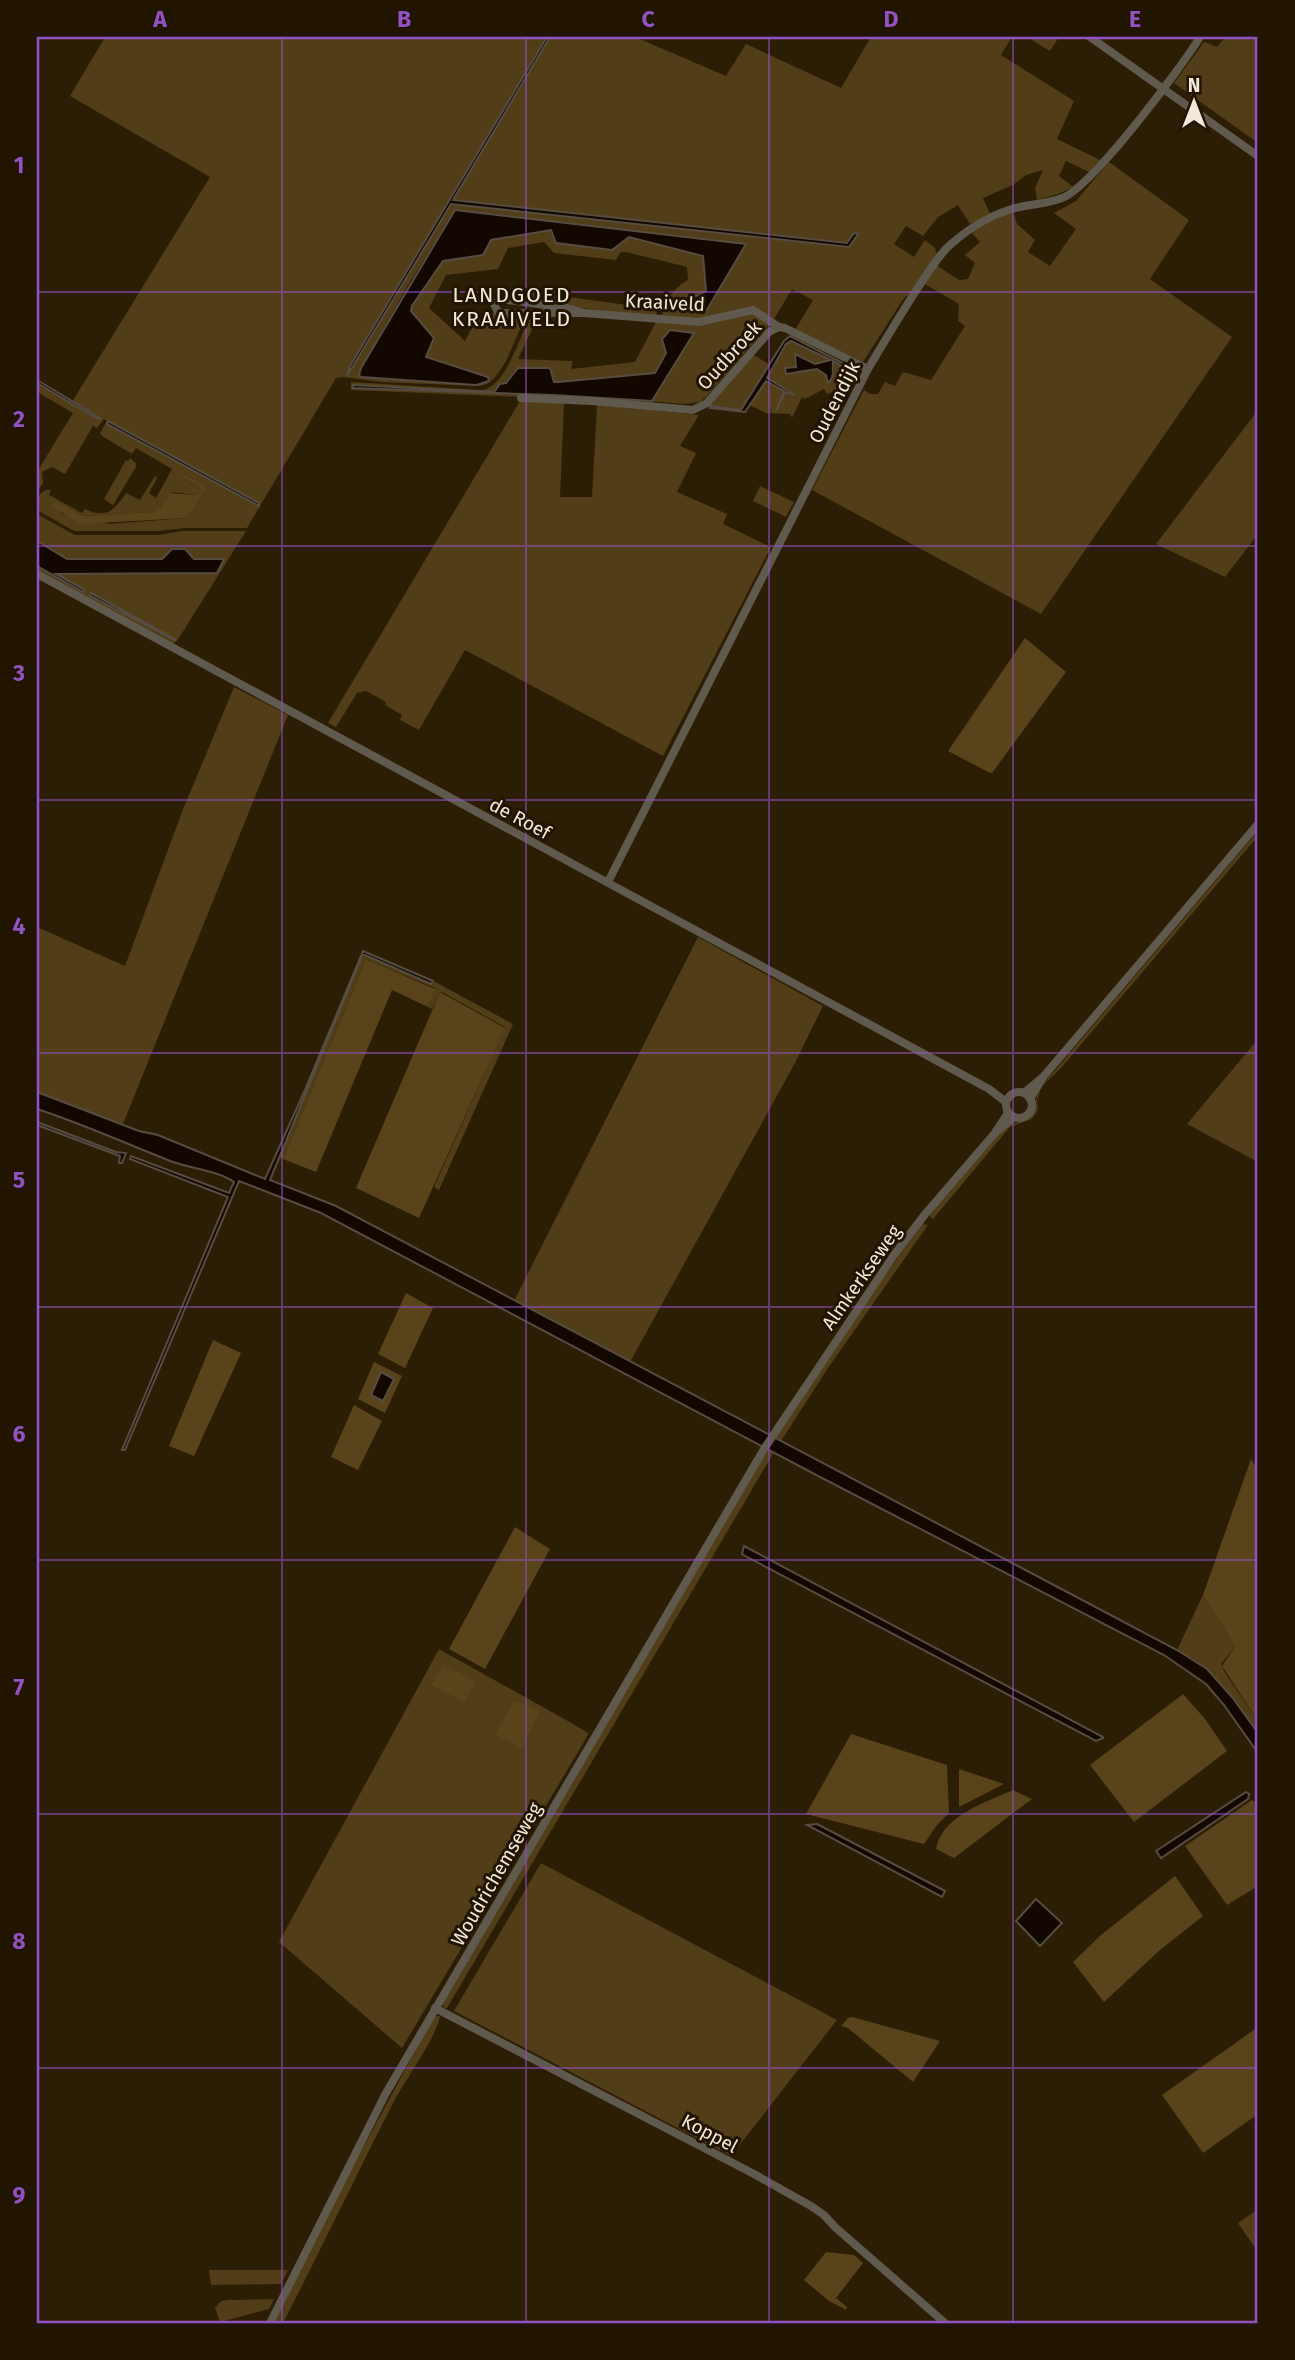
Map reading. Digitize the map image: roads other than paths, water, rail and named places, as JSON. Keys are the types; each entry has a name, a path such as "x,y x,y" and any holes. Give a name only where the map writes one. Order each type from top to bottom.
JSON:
{"street":[{"path":"1090,37 1258,156"},
{"name":"Oudendijk","path":"608,882 868,369 916,290 948,247 967,231 991,217 1072,193 1092,174 1163,88 1200,37"},
{"name":"Kraaiveld","path":"584,313 567,308 500,299 494,304 498,312 502,313 584,313 699,323 752,310 779,327"},
{"name":"Oudbroek","path":"521,398 692,410 707,403 771,330 779,327 868,369"},
{"name":"de Roef","path":"37,574 989,1088 999,1090 1008,1099"},
{"path":"1027,1096 1258,824"},
{"path":"1016,1093 1027,1096 1032,1108 1028,1115 1019,1119 1010,1115 1008,1099 1016,1093"},
{"name":"Almkerkseweg","path":"764,1449 894,1255 926,1213 1010,1115"},
{"name":"Woudrichemseweg","path":"270,2323 362,2138 435,2008 764,1449"},
{"name":"Koppel","path":"435,2008 811,2206 945,2323"}],"district":[{"name":"LANDGOED KRAAIVELD","path":"512,307"}]}
